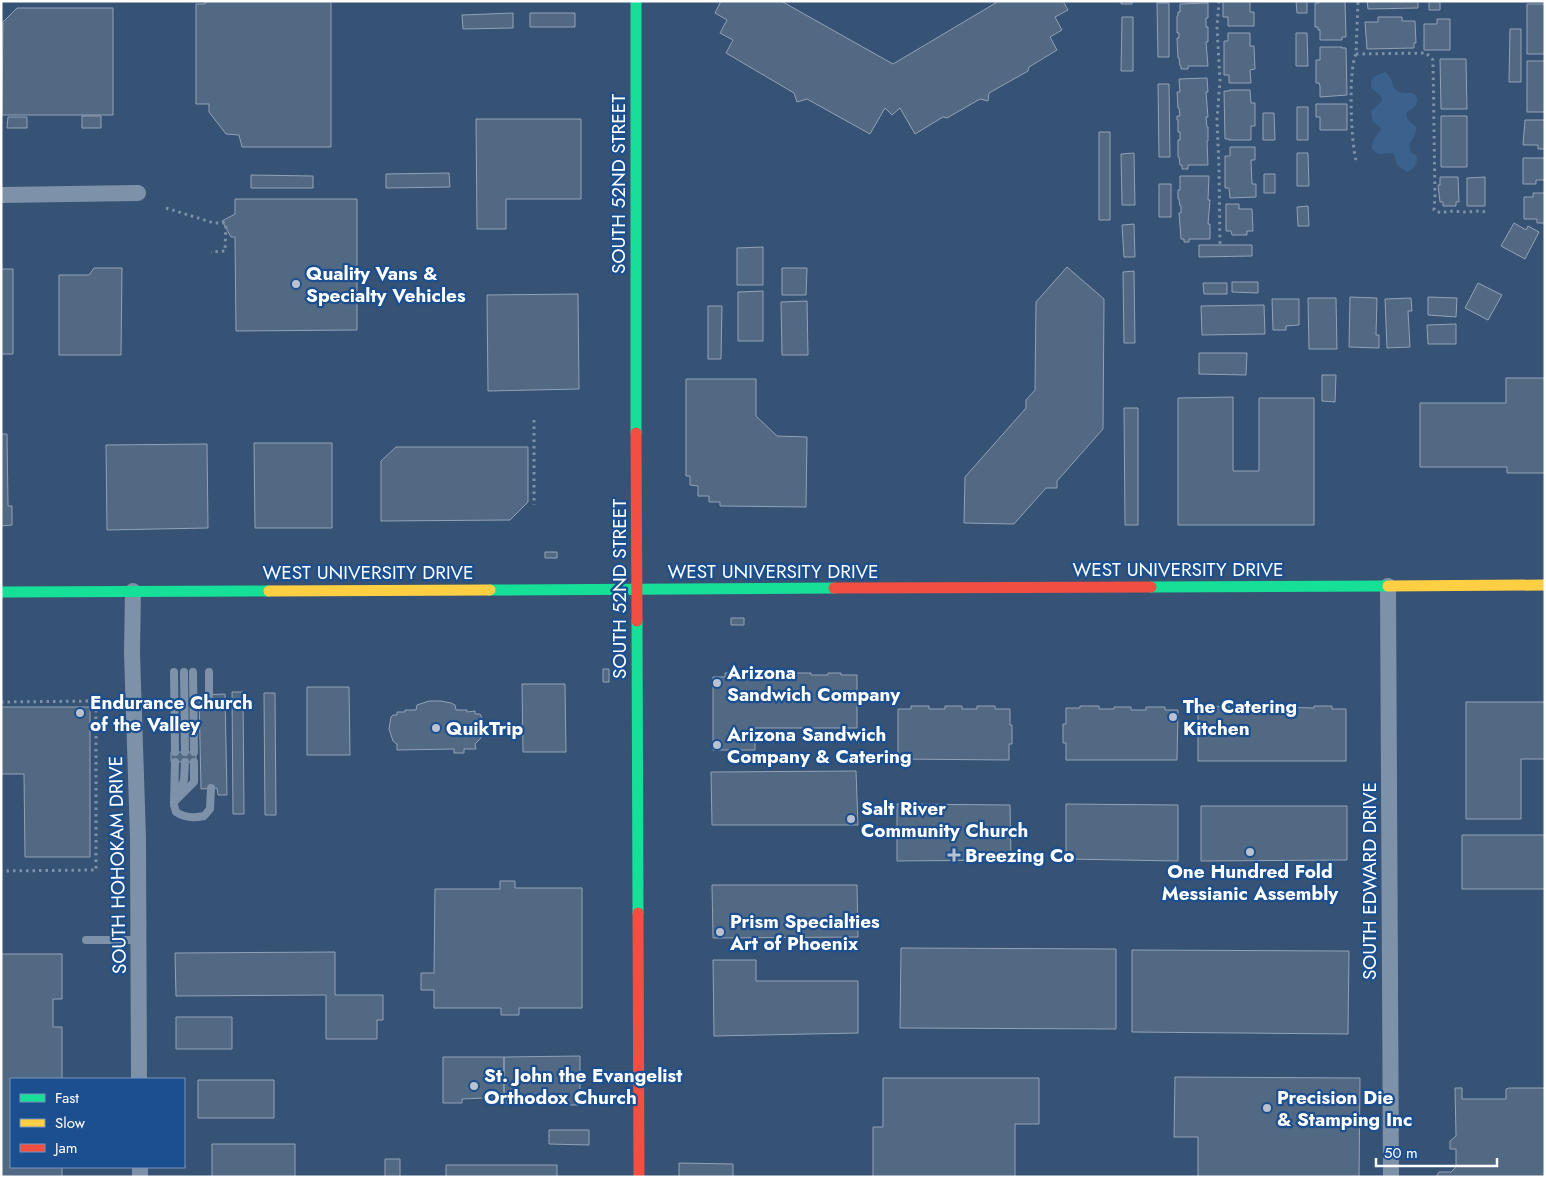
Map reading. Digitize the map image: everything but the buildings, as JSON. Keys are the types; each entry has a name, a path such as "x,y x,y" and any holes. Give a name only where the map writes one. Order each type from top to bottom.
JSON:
{"main road":[{"name":"SOUTH 52ND STREET","path":"636,1 636,589 640,1177"},
{"name":"WEST UNIVERSITY DRIVE","path":"1,592 1545,585"}],"street":[{"path":"1,195 138,194"},
{"name":"SOUTH EDWARD DRIVE","path":"1388,586 1391,1177"},
{"name":"SOUTH HOHOKAM DRIVE","path":"133,591 132,652 138,838 139,1078"}],"lane":[{"path":"174,672 175,752"},
{"path":"184,672 189,752 193,672"},
{"path":"209,672 209,695"},
{"path":"175,762 174,802 175,809 180,814 192,817 204,816 210,809 211,788"},
{"path":"174,802 194,782 189,762"},
{"path":"86,940 138,940"}],"path":[{"path":"1219,1 1217,27 1220,81 1216,119 1220,244"},
{"path":"1356,160 1352,135 1352,102 1358,1"},
{"path":"1356,54 1426,53 1433,60 1434,210 1441,213 1450,211 1487,212"},
{"path":"166,208 214,223 226,223 225,251 211,252"},
{"path":"534,420 534,505"},
{"path":"1,702 96,701 96,870 1,871"}],"water":[{"path":"1385,72 1390,77 1397,91 1412,93 1417,100 1415,106 1407,112 1407,115 1408,119 1416,127 1410,149 1416,155 1417,163 1407,172 1397,165 1394,154 1378,154 1372,149 1373,141 1381,128 1372,121 1371,111 1382,101 1381,96 1372,89 1371,82 1373,77"}],"traffic: fast":[{"path":"636,1 636,433"},
{"path":"1151,587 1388,586"},
{"path":"490,590 834,588"},
{"path":"1,592 269,591"},
{"path":"637,621 638,913"}],"traffic: slow":[{"path":"1388,586 1545,585"},
{"path":"269,591 490,590"}],"traffic: jam":[{"path":"636,433 637,621"},
{"path":"834,588 1151,587"},
{"path":"638,913 639,1177"}],"place":[{"name":"Quality Vans & Specialty Vehicles","path":"296,284"},
{"name":"Arizona Sandwich Company","path":"717,683"},
{"name":"Endurance Church of the Valley","path":"80,713"},
{"name":"The Catering Kitchen","path":"1173,717"},
{"name":"QuikTrip","path":"436,728"},
{"name":"Arizona Sandwich Company & Catering","path":"717,745"},
{"name":"Salt River Community Church","path":"851,819"},
{"name":"One Hundred Fold Messianic Assembly","path":"1250,852"},
{"name":"Breezing Co","path":"954,855"},
{"name":"Prism Specialties Art of Phoenix","path":"720,932"},
{"name":"St. John the Evangelist Orthodox Church","path":"474,1086"},
{"name":"Precision Die & Stamping Inc","path":"1267,1108"}]}
